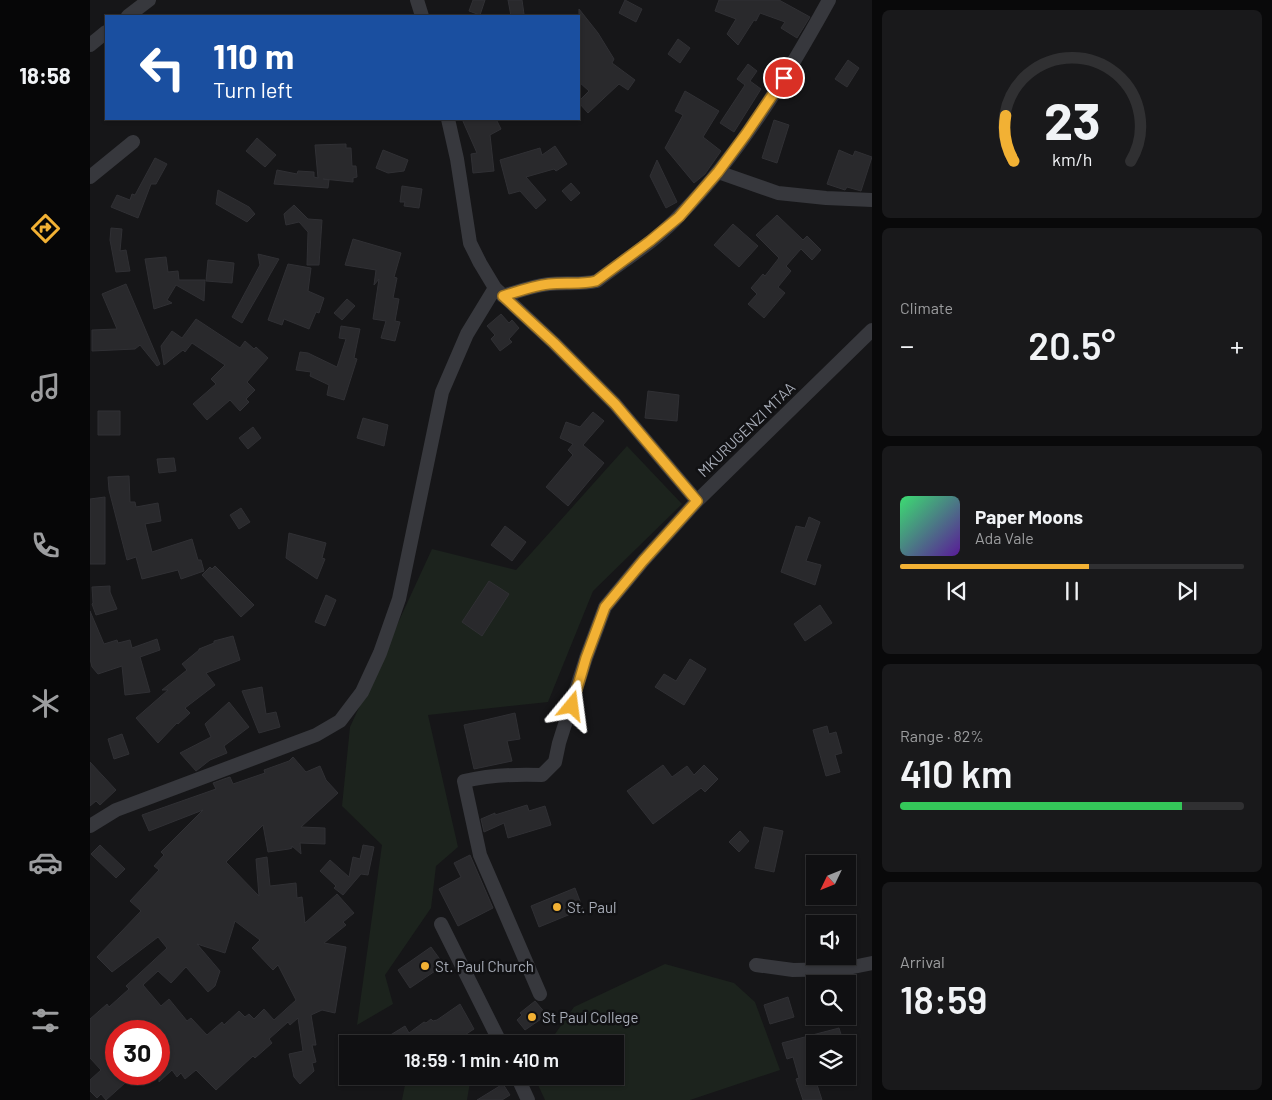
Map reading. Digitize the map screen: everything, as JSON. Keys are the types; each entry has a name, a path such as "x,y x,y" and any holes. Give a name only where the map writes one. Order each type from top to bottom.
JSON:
{"street":[{"path":"129,15 149,0"},
{"path":"417,0 422,15"},
{"path":"90,826 116,810 316,735 340,721 362,692 380,653 398,599 442,392 466,334 499,292 550,284 589,283 596,281 679,217 718,172 756,122 802,50 829,0"},
{"path":"90,45 105,33"},
{"path":"448,120 457,159 470,243 499,292 554,343 615,404 697,501"},
{"path":"90,178 133,142"},
{"path":"718,172 778,192 826,198 872,200"},
{"name":"MKURUGENZI MTAA","path":"540,994 480,855 464,781 485,776 542,775 555,762 559,742 586,658 605,607 697,501 872,330"},
{"path":"441,924 496,1035"},
{"path":"756,965 793,970 843,969 872,962"},
{"path":"521,1085 528,1100"}],"shaded area":[{"path":"627,446 682,504 593,591 548,702 428,715 458,847 436,866 431,908 385,975 393,1004 357,1025 382,845 342,806 350,727 432,549 516,570"},
{"path":"665,964 734,983 755,1002 780,1070 690,1100 545,1100 538,1085 624,1085 624,1035 554,1035 574,1007"},
{"path":"405,1085 470,1085 467,1100 402,1100"}],"building":[{"path":"473,0 485,0 480,15 469,11"},
{"path":"508,0 522,0 524,14 511,15"},
{"path":"625,0 642,9 636,22 619,13"},
{"path":"719,0 779,0 810,17 797,38 781,28 785,22 760,13 738,45 727,34 736,19 715,11"},
{"path":"579,9 598,33 614,59 612,63 635,80 628,90 619,84 588,113 580,104 580,100 589,91 580,83"},
{"path":"678,39 690,48 680,63 668,54"},
{"path":"848,60 859,68 847,87 835,79"},
{"path":"748,64 757,71 750,81 761,89 734,132 720,123 745,85 737,79"},
{"path":"685,91 719,111 703,137 721,151 705,174 694,183 665,148 683,115 675,111"},
{"path":"462,120 496,120 501,129 490,135 494,171 473,173 471,154 477,153"},
{"path":"774,120 789,125 777,163 762,158"},
{"path":"257,138 276,155 265,167 246,151"},
{"path":"346,144 346,148 351,148 352,166 356,166 357,177 353,178 353,182 323,179 329,180 328,188 274,184 277,170 297,174 298,171 314,172 314,177 318,178 315,145"},
{"path":"555,146 567,164 556,171 554,169 526,177 546,200 536,209 520,191 509,194 500,160 540,148 542,155"},
{"path":"383,150 408,160 404,171 388,173 376,168"},
{"path":"839,150 853,156 855,151 872,157 861,191 847,187 845,190 827,184"},
{"path":"155,158 167,164 156,184 151,184 138,218 111,207 117,195 130,200 132,194 135,195"},
{"path":"657,160 677,202 666,208 650,176"},
{"path":"571,183 580,193 571,201 562,191"},
{"path":"402,186 422,189 419,208 404,206 405,202 400,202"},
{"path":"218,190 249,207 255,214 247,222 216,204"},
{"path":"294,205 308,219 322,220 319,265 307,265 308,232 299,222 286,225 284,214"},
{"path":"777,215 803,240 807,236 821,250 812,260 801,249 786,266 791,271 778,287 785,293 764,318 748,304 757,294 751,288 763,274 765,276 779,258 756,235"},
{"path":"733,224 758,246 739,267 714,245"},
{"path":"111,228 122,229 120,251 126,250 130,271 116,272 110,240"},
{"path":"353,239 401,253 394,277 397,278 393,298 399,299 395,321 400,322 395,341 381,338 386,321 373,319 379,279 374,285 376,270 345,265"},
{"path":"258,254 279,259 242,323 232,317 260,265"},
{"path":"166,257 168,272 178,271 179,280 205,280 204,301 176,285 167,300 172,303 154,309 145,259"},
{"path":"208,260 234,263 232,283 206,281"},
{"path":"288,264 311,268 308,291 324,298 319,313 316,312 309,329 284,319 282,325 268,320"},
{"path":"126,284 160,364 157,366 140,345 135,349 92,351 92,330 117,329 102,294"},
{"path":"347,299 355,306 342,320 334,313"},
{"path":"501,314 509,323 512,320 519,328 509,339 512,342 500,351 491,339 495,335 487,326"},
{"path":"196,319 240,348 245,341 254,349 256,347 268,358 247,382 255,390 246,399 249,402 240,411 230,400 207,420 193,404 216,384 211,379 225,365 192,343 185,352 183,350 164,365 161,346 172,331 182,338"},
{"path":"341,326 360,329 354,358 357,359 344,400 327,395 329,385 310,376 311,372 296,370 300,352 308,353 337,367 346,339 339,338"},
{"path":"648,391 679,395 677,421 645,418"},
{"path":"98,411 120,411 120,435 98,435"},
{"path":"593,412 604,421 583,445 604,463 568,506 546,487 573,455 568,450 573,444 560,438 566,422 580,427"},
{"path":"363,418 388,425 384,446 357,438"},
{"path":"253,427 261,438 248,449 239,438"},
{"path":"174,458 176,471 159,473 157,459"},
{"path":"129,476 130,502 135,502 136,507 158,503 161,521 145,524 152,552 192,539 198,560 201,560 204,571 181,579 178,570 142,579 136,557 127,560 109,490 108,477"},
{"path":"105,497 105,564 90,564 90,499"},
{"path":"241,508 250,522 239,529 230,515"},
{"path":"809,517 820,522 806,561 821,565 815,585 781,572 796,526 805,528"},
{"path":"505,526 526,542 512,561 491,545"},
{"path":"289,533 326,543 322,558 325,559 317,579 286,558"},
{"path":"215,566 254,605 241,617 202,575 210,567 212,569"},
{"path":"489,581 509,594 482,636 462,622"},
{"path":"110,586 110,592 117,609 96,615 92,604 92,587"},
{"path":"326,595 336,600 325,626 315,622"},
{"path":"820,605 832,623 805,641 794,624"},
{"path":"90,611 104,644 117,640 118,643 130,640 132,648 157,639 160,650 140,657 150,692 125,695 122,666 98,674 92,667 90,659"},
{"path":"233,636 240,660 206,673 215,685 185,708 190,713 177,723 158,743 136,718 168,690 162,690 187,670 182,664 199,649 214,643 214,641"},
{"path":"690,659 706,669 684,705 655,687 664,674 676,681"},
{"path":"262,687 266,714 276,712 280,727 259,733 242,691"},
{"path":"229,702 249,727 224,746 227,753 210,760 196,771 180,753 211,737 205,724"},
{"path":"515,713 520,739 507,741 512,761 474,769 464,725"},
{"path":"827,726 829,734 836,732 842,753 835,755 840,772 826,776 813,730"},
{"path":"122,734 129,754 114,759 108,739"},
{"path":"293,757 306,772 320,766 326,780 338,793 301,827 325,828 325,844 300,843 301,854 292,846 289,849 268,852 263,825 226,862 259,896 256,859 267,857 270,886 296,883 297,898 302,897 305,923 337,894 354,913 343,922 346,925 324,943 346,947 335,1013 322,1010 311,1015 316,1045 312,1045 316,1062 312,1063 314,1071 300,1084 294,1077 289,1054 303,1051 298,1018 290,1025 288,1022 269,1039 272,1043 255,1058 253,1056 216,1090 196,1070 185,1079 181,1073 177,1077 172,1070 170,1072 170,1020 105,1020 105,1085 123,1085 106,1100 101,1094 97,1098 90,1091 90,1080 101,1070 90,1058 90,1019 107,1004 109,1007 129,989 126,986 167,948 158,937 112,972 97,957 141,911 130,901 159,870 154,866 164,855 161,852 203,810 149,831 142,815 216,789 213,783 230,777 233,784 265,773 264,770 289,761","holes":["235,921 260,940 252,948 273,970 278,965 296,1000 274,1020 264,1009 254,1019 249,1014 245,1017 239,1011 224,1025 222,1022 207,1035 191,1018 187,1021 169,999 161,1006 143,985 158,971 171,983 186,967 208,992 215,986 220,971 197,944 225,953"]},
{"path":"90,762 116,790 100,805 96,801 90,806"},
{"path":"663,765 672,777 687,766 694,775 704,765 718,779 705,792 701,788 653,824 627,791"},
{"path":"527,805 529,811 545,806 551,825 508,838 504,823 484,832 481,819 495,813 495,815"},
{"path":"764,827 783,831 774,872 755,868"},
{"path":"740,831 749,841 739,852 729,842"},
{"path":"100,845 125,869 116,878 91,854"},
{"path":"363,845 374,847 368,875 361,874 343,895 334,888 336,886 320,871 330,860 349,877 353,857 360,859"},
{"path":"470,855 493,908 458,926 439,889 461,877 454,863"},
{"name":"St. Paul","path":"575,888 583,909 539,927 531,906"},
{"path":"431,947 444,965 410,988 398,970"},
{"path":"788,997 794,1017 770,1024 764,1005"},
{"name":"St Paul College","path":"535,1001 547,1015 525,1030 517,1020 522,1015 520,1013"},
{"path":"460,1004 474,1029 465,1035 390,1035 405,1026 409,1033 424,1022 426,1023 431,1019 433,1021"},
{"path":"839,1028 841,1035 812,1035"},
{"path":"806,1037 806,1085 817,1085 822,1100 803,1100 796,1079 799,1078 793,1057 787,1059 782,1043"},
{"path":"501,1085 504,1085 510,1095 502,1100 477,1100"}],"place":[{"name":"St. Paul","path":"557,907"},
{"name":"St. Paul Church","path":"425,966"},
{"name":"St Paul College","path":"532,1017"}],"route":[{"path":"572,706 586,658 605,607 697,501 615,404 554,343 503,296 550,284 589,283 596,281 650,241 679,217 718,172 756,122 784,78"}]}
